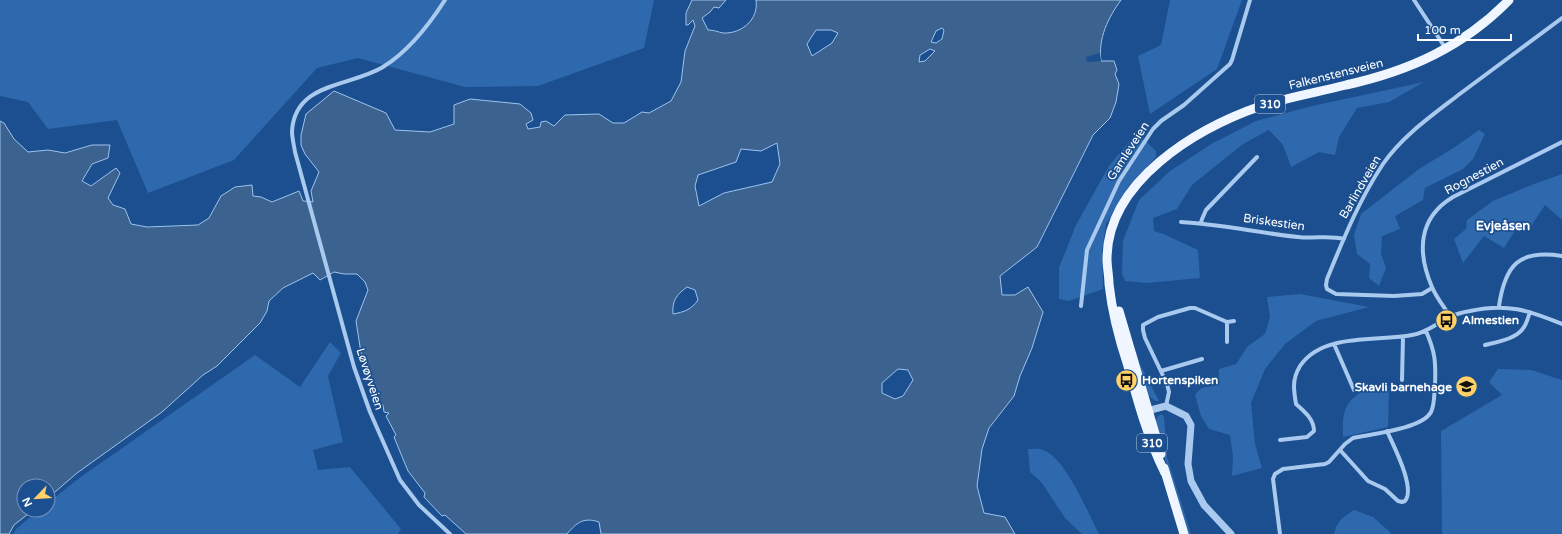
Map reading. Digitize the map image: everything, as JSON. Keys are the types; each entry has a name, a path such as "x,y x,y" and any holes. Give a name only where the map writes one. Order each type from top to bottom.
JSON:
{"main road":[{"name":"Falkenstensveien","path":"1184,534 1165,473 1154,448 1145,412 1117,331 1110,300 1107,259 1108,243 1117,216 1124,202 1141,180 1165,157 1184,143 1223,122 1261,106 1393,73 1414,65 1446,49 1483,24 1509,0"}],"street":[{"name":"Løvøyveien","path":"446,0 422,31 400,54 383,67 365,76 319,90 306,98 298,108 294,118 292,132 295,152 361,387 400,480 430,516 450,534"},
{"name":"Gamleveien","path":"1081,306 1086,250 1119,181 1153,129 1161,121 1184,105 1232,60 1250,0"},
{"path":"1414,0 1446,49"},
{"name":"Barlindveien","path":"1432,288 1422,294 1394,296 1336,294 1330,292 1326,285 1327,279 1365,193 1382,165 1402,142 1431,116 1562,18"},
{"name":"Rognestien","path":"1450,316 1432,288 1424,260 1423,237 1434,213 1441,204 1562,142"},
{"path":"1201,223 1206,210 1257,157"},
{"name":"Briskestien","path":"1181,222 1201,223 1304,238 1328,237 1344,239"},
{"path":"1499,306 1505,280 1514,265 1519,260 1528,256 1545,254 1562,256"},
{"path":"1280,440 1306,437 1314,431 1314,426 1306,412 1296,404 1294,385 1295,376 1303,362 1309,356 1334,344 1353,340 1403,337 1418,334 1426,331 1450,316 1499,306 1530,312 1562,324"},
{"path":"1166,406 1169,392 1167,384 1145,338 1143,325 1158,317 1190,308 1195,308 1227,322 1234,321"},
{"path":"1485,345 1510,338 1517,334 1524,328 1530,312"},
{"path":"1227,322 1227,342"},
{"path":"1280,534 1274,478 1275,474 1283,469 1325,464 1329,462 1345,444 1353,438 1403,428 1421,422 1431,412 1435,358 1434,349 1426,331"},
{"path":"1402,380 1403,337"},
{"path":"1334,344 1354,390"},
{"path":"1161,371 1202,359"},
{"path":"1145,412 1166,406 1180,412 1189,420 1191,432 1188,464 1191,481 1204,505 1231,534"},
{"path":"1340,450 1368,481 1385,489 1398,501 1405,501 1408,493 1404,468 1387,431"}],"shaded area":[{"path":"0,0 654,0 644,48 538,86 465,87 358,58 317,68 234,160 148,193 117,120 48,129 28,102 0,96"},
{"path":"692,0 726,0 719,8 714,7 702,18 708,30 730,33 743,28 752,19 755,13 756,0 1121,0 1108,21 1101,44 1100,53 1101,61 1114,61 1117,70 1115,74 1119,84 1116,102 1110,118 1093,135 1037,247 1000,276 1002,295 1015,295 1028,287 1043,312 1032,348 1020,376 1014,396 989,428 982,449 977,486 984,513 1005,517 1015,534 601,534 599,522 585,520 574,526 567,534 466,534 445,515 442,516 424,497 425,493 408,471 394,437 396,435 386,416 389,413 384,412 383,405 379,403 361,353 356,321 368,290 365,282 357,274 334,272 320,280 313,273 283,288 269,301 267,311 260,323 217,366 203,375 162,412 77,473 56,491 56,478 16,478 16,518 23,518 14,525 9,534 0,534 0,121 4,123 14,139 28,152 48,150 65,153 92,145 110,145 108,158 92,164 82,181 91,186 116,168 120,173 108,198 113,205 125,209 131,224 147,227 198,225 209,218 221,196 235,187 252,185 253,196 261,197 272,202 299,191 303,201 313,202 311,191 319,172 305,154 301,145 301,135 306,114 334,91 386,113 395,130 430,132 454,124 454,105 470,99 520,104 531,113 533,120 526,124 528,129 540,127 541,122 546,121 554,126 565,115 599,114 613,123 624,123 642,112 649,113 671,101 681,82 685,51 695,26 693,20 686,25 686,13","holes":["942,28 944,30 942,39 936,43 931,42 936,31","816,30 831,30 838,33 832,43 812,56 807,44","930,49 935,51 925,61 919,62 920,55","777,143 780,164 772,182 724,193 699,206 695,186 698,175 736,162 741,149 761,151","687,287 695,290 698,300 687,310 673,314 674,302 680,293","898,369 908,370 913,380 903,396 895,399 882,393 882,383"]},
{"path":"1170,0 1242,0 1217,69 1150,114 1138,56 1161,45"},
{"path":"1424,82 1389,102 1357,108 1339,137 1335,155 1319,152 1291,167 1283,145 1269,130 1243,144 1192,185 1177,209 1153,218 1154,231 1198,250 1200,278 1147,283 1125,281 1122,274 1123,241 1139,200 1170,171 1213,143 1256,121 1312,106"},
{"path":"1479,130 1485,134 1473,159 1463,169 1425,188 1423,200 1395,216 1400,229 1382,236 1381,254 1386,268 1379,286 1369,278 1370,264 1357,254 1354,235 1361,214 1419,169"},
{"path":"1137,133 1156,151 1156,157 1128,188 1106,224 1102,251 1103,289 1069,301 1059,299 1059,268 1076,225 1109,166"},
{"path":"1562,174 1562,220 1545,205 1531,226 1521,221 1504,248 1484,236 1463,263 1454,239 1466,229 1467,220 1493,201"},
{"path":"1300,294 1369,307 1316,321 1285,344 1265,369 1251,403 1255,444 1262,468 1232,476 1233,457 1230,435 1209,429 1201,416 1195,395 1201,388 1218,385 1219,369 1236,364 1248,346 1265,334 1270,317 1267,297"},
{"path":"330,342 341,353 328,376 343,442 313,450 318,470 350,467 401,529 398,534 13,534 17,528 29,518 56,518 56,497 78,479 255,355 300,387"},
{"path":"1134,350 1136,351 1140,364 1159,401 1155,401 1148,395"},
{"path":"1498,369 1531,370 1562,380 1562,534 1442,534 1441,431 1502,395 1489,382"},
{"path":"1369,387 1389,387 1388,427 1343,437 1343,419 1347,407 1355,397"},
{"path":"1162,414 1164,417 1167,457 1191,534 1188,534 1156,430 1156,420 1158,416"},
{"path":"1028,449 1043,450 1052,455 1060,464 1076,487 1099,534 1082,534 1065,518 1042,483 1030,472"},
{"path":"1354,510 1373,517 1391,534 1334,534 1341,520"}],"pier":[{"path":"1100,53 1101,61 1087,62 1086,57"}],"place":[{"name":"Almestien","path":"1447,320"},
{"name":"Hortenspiken","path":"1127,380"},
{"name":"Skavli barnehage","path":"1467,387"}],"district":[{"name":"Evjeåsen","path":"1503,225"}]}
